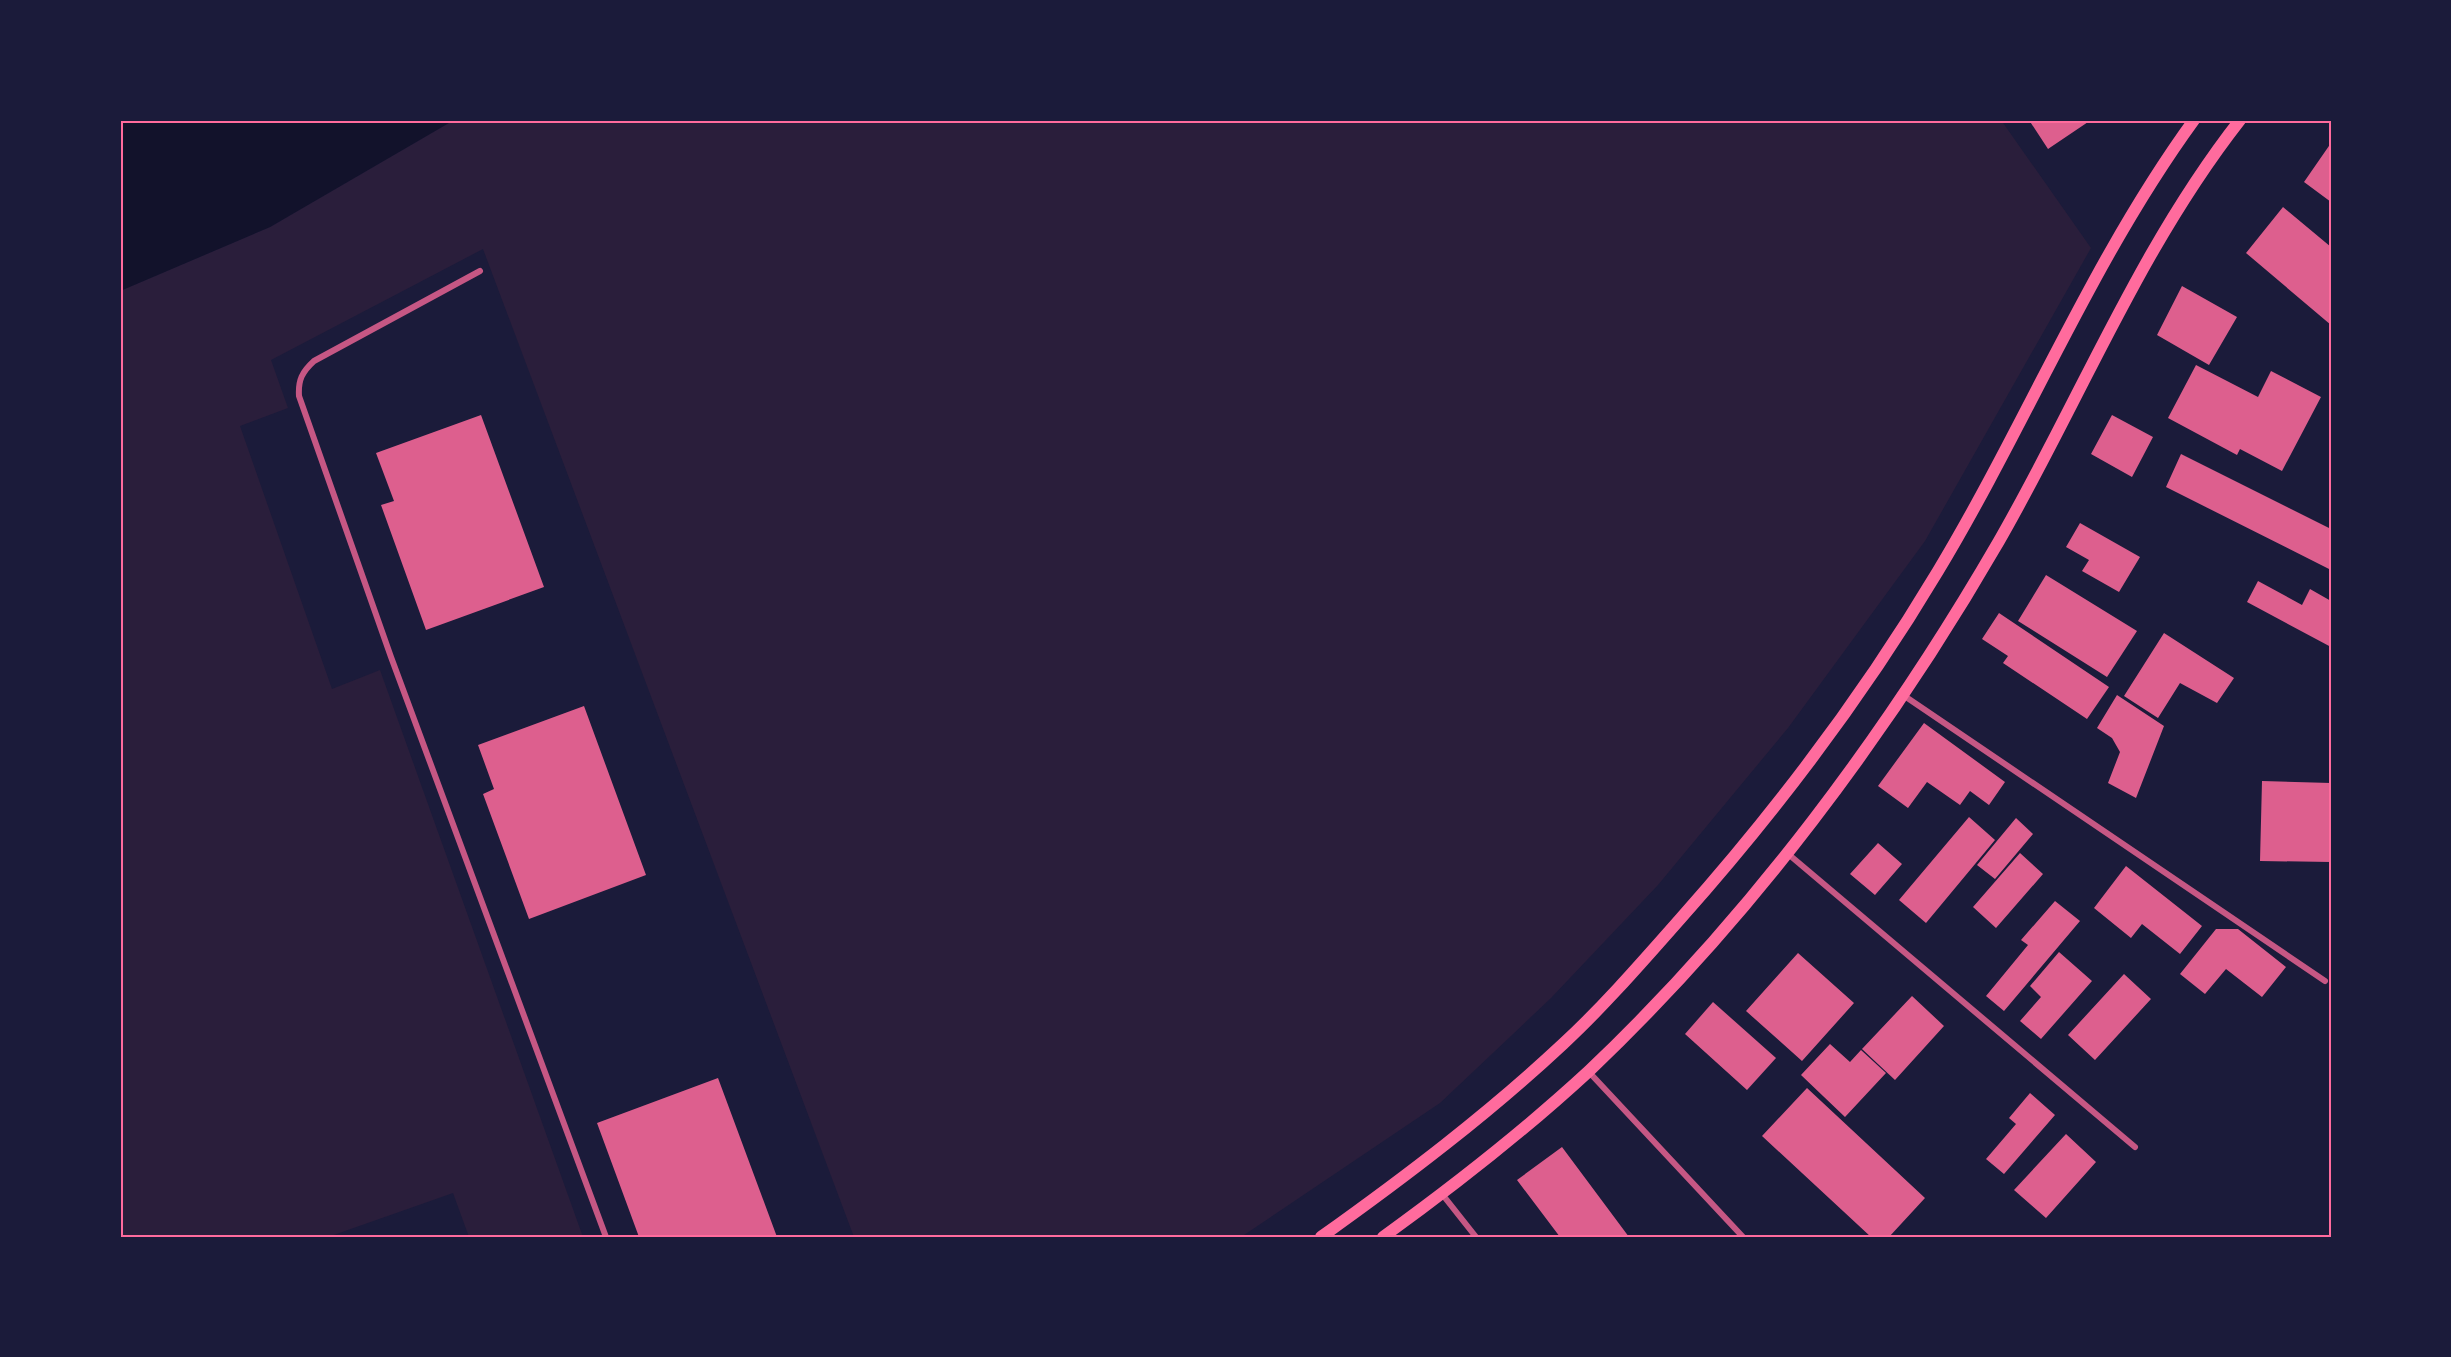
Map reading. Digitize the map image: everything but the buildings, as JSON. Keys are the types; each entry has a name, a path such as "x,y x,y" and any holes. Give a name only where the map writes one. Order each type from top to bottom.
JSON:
{"main road":[{"path":"1321,1237 1435,1154 1562,1044 1662,940 1763,824 1887,652 1937,573 2136,206 2194,120"},
{"path":"1383,1237 1516,1135 1588,1071 1646,1013 1786,853 1868,747 1999,541 2128,292 2162,232 2195,181 2240,120"}],"street":[{"path":"480,271 314,362 303,371 299,384 299,396 391,657 606,1237"},
{"path":"1903,695 2325,981"},
{"path":"1786,853 2135,1147"},
{"path":"1588,1071 1743,1237"},
{"path":"1442,1194 1476,1237"}],"shaded area":[{"path":"120,120 454,120 270,227 120,291"},
{"path":"454,120 2001,120 2091,248 1925,541 1788,728 1658,885 1551,998 1440,1103 1241,1237 854,1237 483,249 271,360 288,408 240,426 332,689 380,670 583,1237 469,1237 453,1193 328,1237 120,1237 120,291 270,227"}]}
